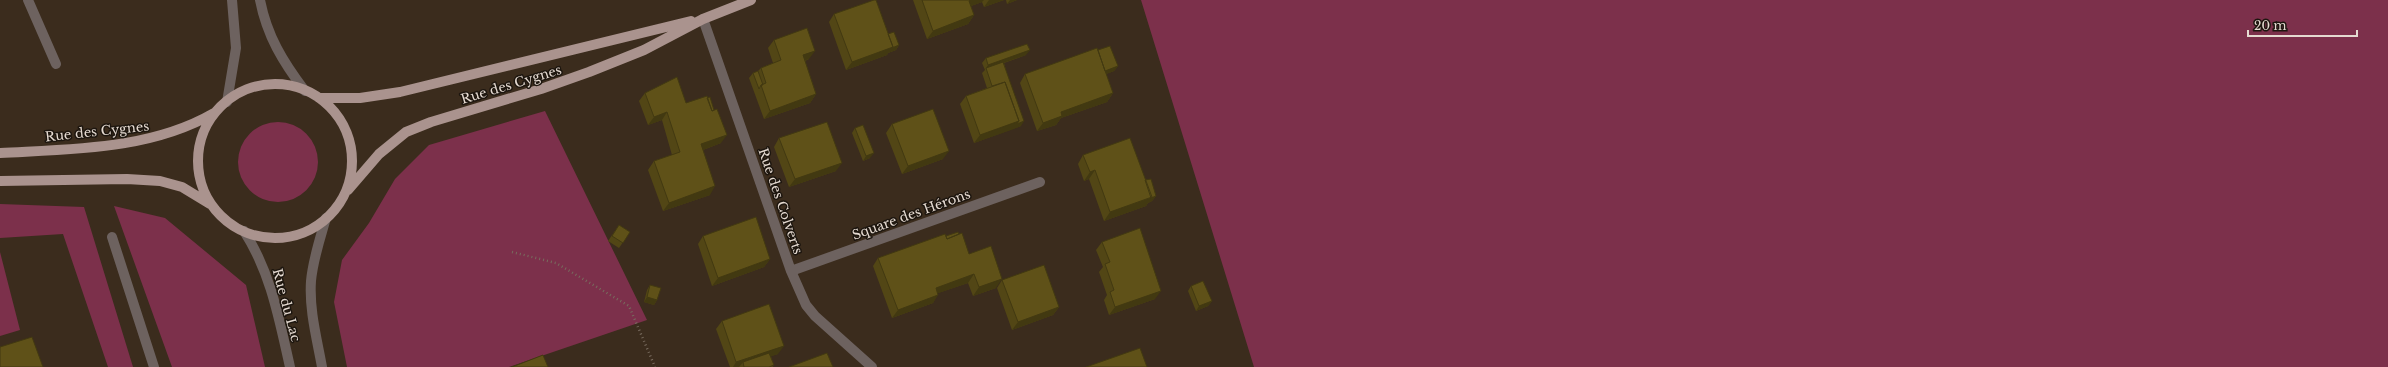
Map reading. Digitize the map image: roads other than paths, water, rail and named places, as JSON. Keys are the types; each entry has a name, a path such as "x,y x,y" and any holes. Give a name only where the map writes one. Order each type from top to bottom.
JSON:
{"main road":[{"name":"Rue des Cygnes","path":"213,207 229,222 244,231 266,237 289,236 311,229 326,218 379,154 406,132 590,72 644,50 703,19 751,0"},
{"name":"Rue des Cygnes","path":"318,98 360,98 400,92 703,19"},
{"path":"213,207 202,185 198,162 203,132 216,112 227,102 247,89 264,85 282,84 305,91 318,98 338,118 350,145 351,173 344,195"},
{"name":"Rue des Cygnes","path":"0,153 114,144 146,139 179,131 216,112"},
{"path":"0,181 127,179 160,181 182,187 213,207"}],"street":[{"path":"28,0 56,64"},
{"path":"227,102 236,48 232,0"},
{"path":"260,0 272,42 283,61 305,91"},
{"name":"Rue des Colverts","path":"703,19 791,271 806,305 815,316 872,367"},
{"name":"Square des Hérons","path":"791,271 1040,182"},
{"name":"Rue du Lac","path":"322,367 313,317 311,283 314,258 326,218"},
{"name":"Rue du Lac","path":"244,231 260,258 271,284 290,367"},
{"path":"112,237 154,367"}]}
